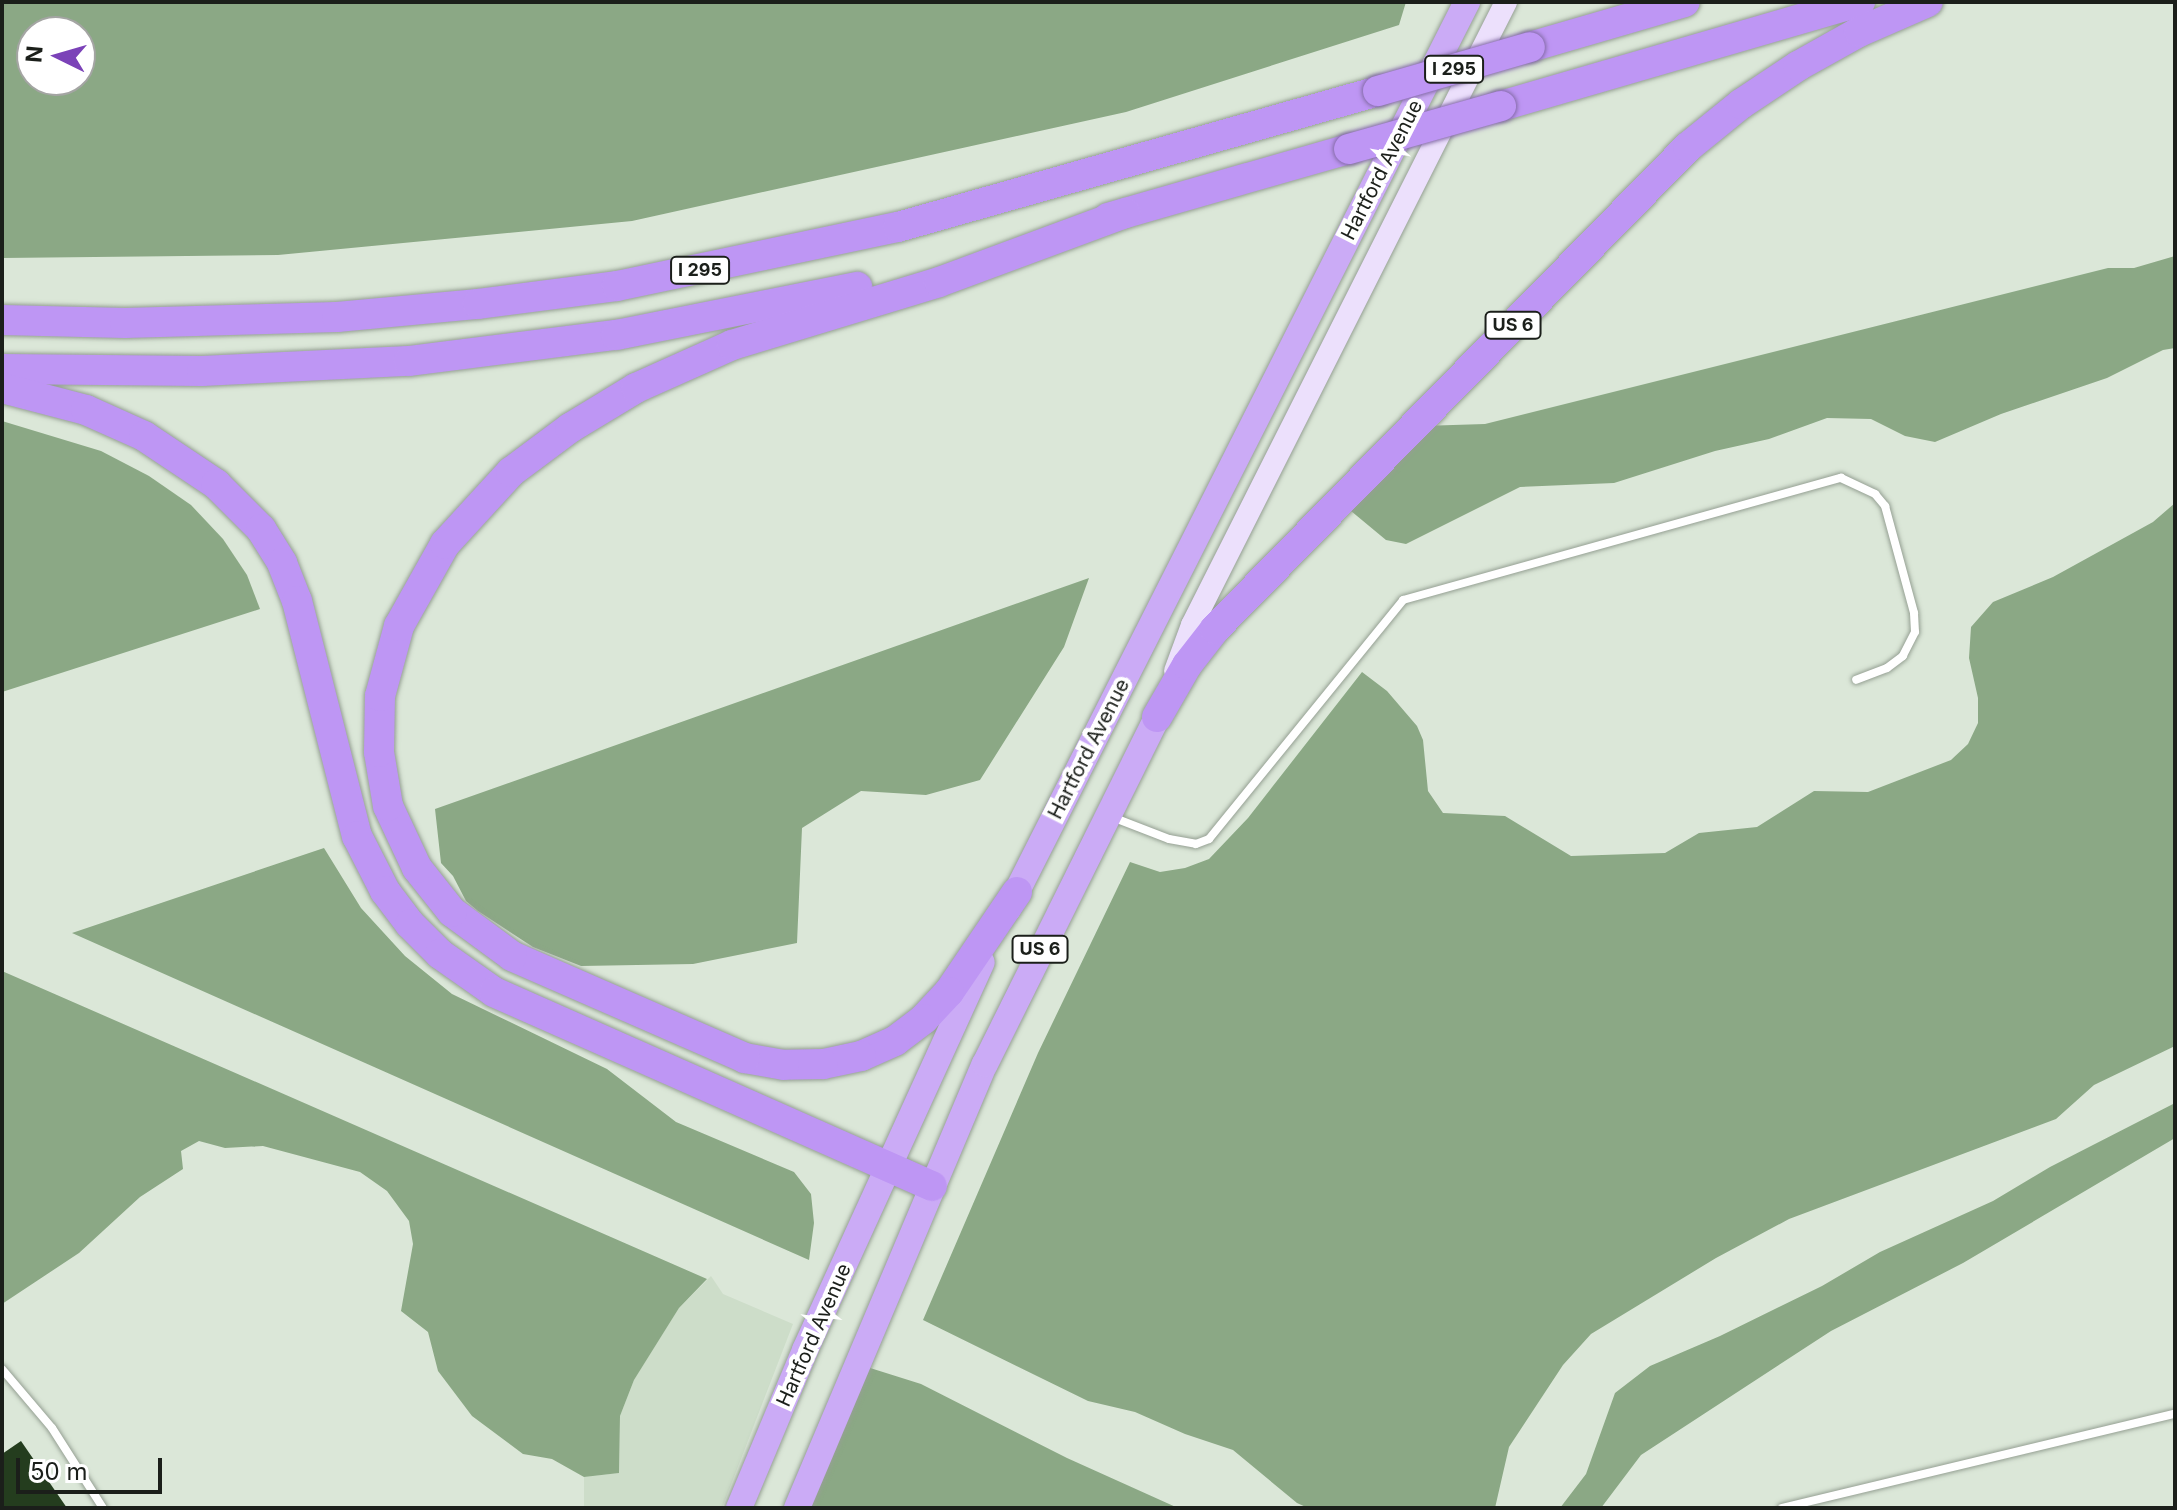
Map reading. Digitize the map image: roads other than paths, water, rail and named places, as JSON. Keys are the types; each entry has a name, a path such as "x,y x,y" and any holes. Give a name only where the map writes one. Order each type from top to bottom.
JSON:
{"highway":[{"name":"Hartford Avenue","path":"739,1508 954,1020 1467,2"},
{"name":"I 295","path":"2,320 168,323 337,317 464,306 617,286 898,227 1685,2"},
{"path":"2,369 269,369 409,361 548,345 823,295 1126,213 1860,2"},
{"name":"US 6","path":"1157,717 1187,665 1215,629 1680,155 1741,104 1798,66 1859,32 1928,2"},
{"path":"1017,892 949,992 924,1019 895,1041 861,1056 823,1064 784,1065 745,1058 521,961 480,936 452,912 417,868 388,806 379,752 380,696 399,626 445,544 511,472 581,421 636,388 732,345 939,282 1126,213"},
{"path":"2,388 86,410 144,436 216,484 261,529 282,563 297,601 357,836 391,899 440,954 504,996 932,1186"},
{"name":"Hartford Avenue","path":"797,1508 932,1186 1004,1024 1157,717"}],"main road":[{"name":"Hartford Avenue","path":"1157,717 1192,625 1506,2"}],"lane":[{"path":"1108,815 1169,839 1196,844 1209,839 1403,600 1841,478 1875,494 1885,506 1914,613 1915,632 1903,656 1887,668 1856,680"},
{"path":"2,1369 52,1428 103,1508"},
{"path":"1782,1508 2175,1414"}]}
